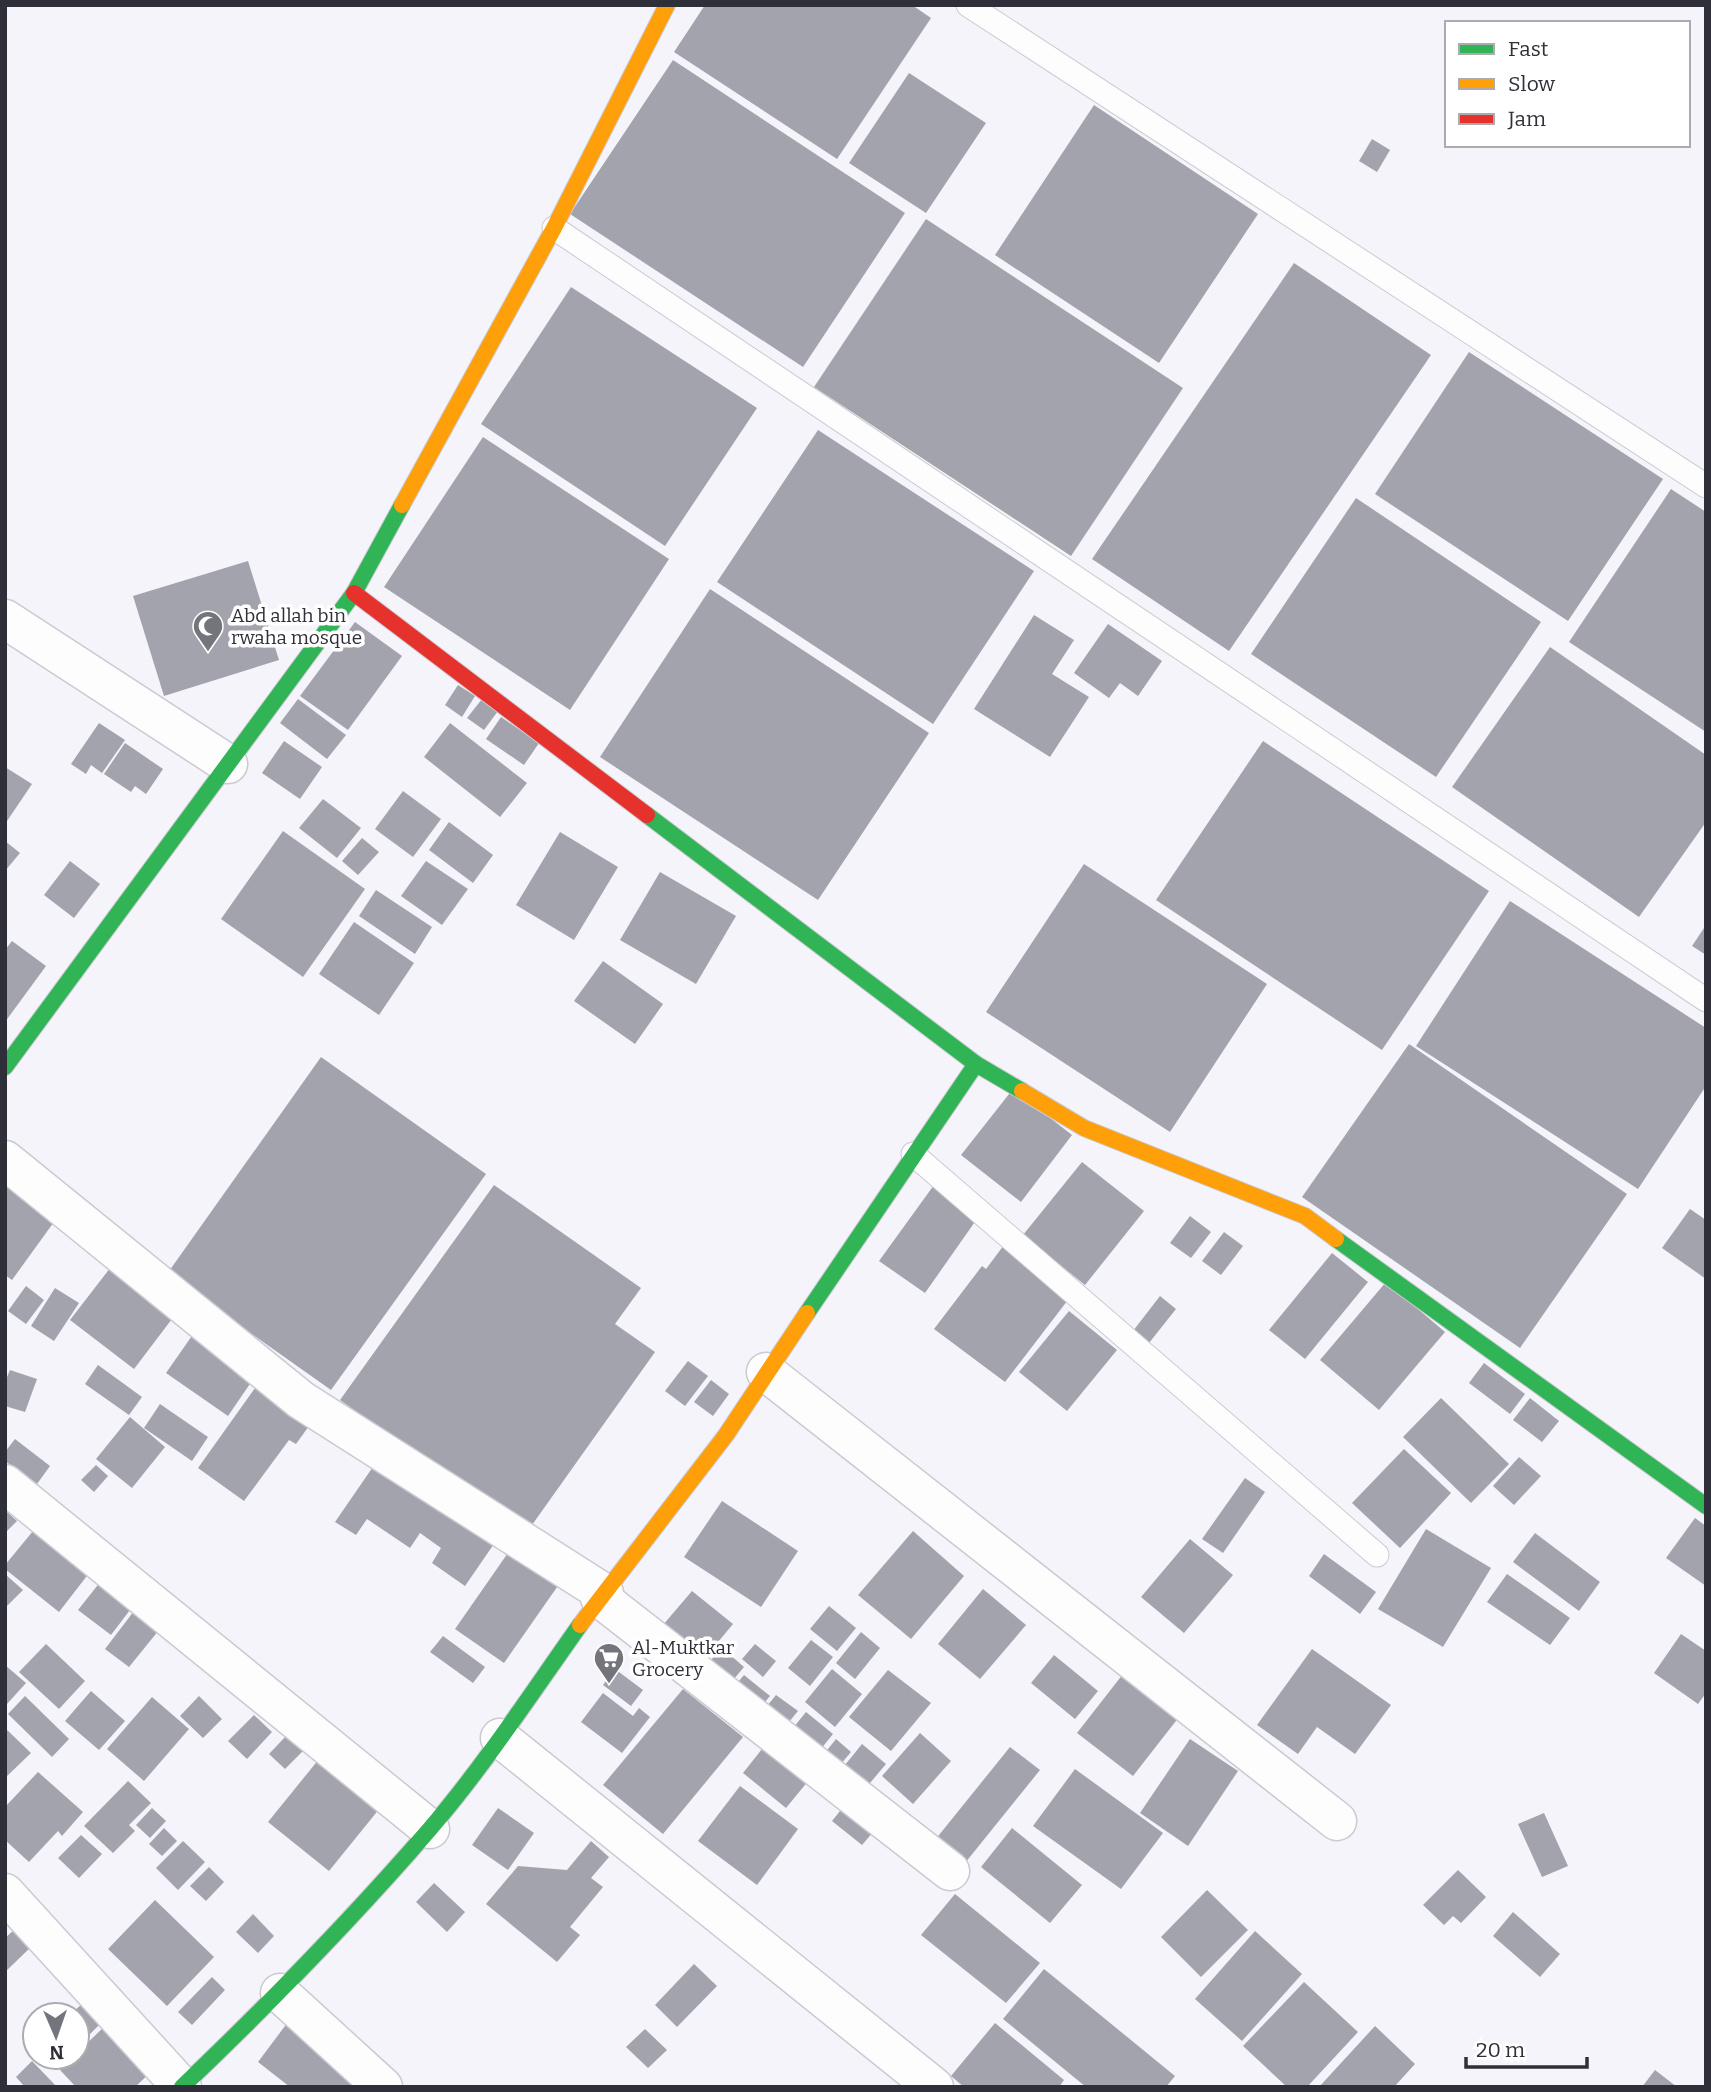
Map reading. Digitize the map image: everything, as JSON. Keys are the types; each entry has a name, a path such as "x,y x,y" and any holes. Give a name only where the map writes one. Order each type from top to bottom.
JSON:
{"street":[{"path":"5,1068 354,593 554,228 667,5"},
{"path":"354,593 976,1064 1084,1128 1305,1216 1706,1506"},
{"path":"5,619 228,764"},
{"path":"5,1893 182,2087 280,1993 430,1829 500,1738 602,1595 726,1435 912,1154 976,1064"},
{"path":"5,1160 301,1400 602,1595 950,1871"},
{"path":"766,1372 1336,1821"},
{"path":"5,1484 430,1829"},
{"path":"500,1738 934,2087"},
{"path":"280,1993 383,2087"}],"lane":[{"path":"968,5 1706,486"},
{"path":"554,228 1706,1000"},
{"path":"912,1154 1377,1555"}],"building":[{"path":"705,5 912,5 931,18 837,159 674,52"},
{"path":"673,60 905,213 803,367 570,214"},
{"path":"909,73 986,123 926,213 849,163"},
{"path":"1094,105 1258,214 1159,363 995,255"},
{"path":"1372,139 1390,150 1377,172 1359,161"},
{"path":"926,219 1183,388 1071,556 814,387"},
{"path":"1294,263 1431,355 1229,651 1092,559"},
{"path":"571,287 757,408 665,546 481,424"},
{"path":"1469,352 1663,479 1568,621 1375,494"},
{"path":"818,430 1034,571 933,724 717,582"},
{"path":"483,437 669,559 570,710 384,587"},
{"path":"1671,489 1706,512 1706,732 1569,642"},
{"path":"1356,498 1541,622 1436,777 1251,654"},
{"path":"248,561 279,660 164,696 133,596"},
{"path":"710,589 929,733 818,900 600,757"},
{"path":"1034,615 1074,640 1052,674 1089,697 1050,757 974,709"},
{"path":"355,622 402,656 348,730 300,696"},
{"path":"1108,624 1162,661 1138,696 1120,683 1109,698 1074,673"},
{"path":"1550,647 1706,755 1706,822 1639,917 1452,787"},
{"path":"458,685 475,696 462,717 445,705"},
{"path":"298,699 346,735 327,759 280,723"},
{"path":"482,699 498,711 484,730 467,718"},
{"path":"501,717 539,743 524,765 486,739"},
{"path":"99,723 125,740 102,773 91,765 86,774 71,764"},
{"path":"450,723 527,783 500,817 424,757"},
{"path":"284,741 322,767 300,799 262,773"},
{"path":"1263,741 1489,891 1382,1050 1156,900"},
{"path":"125,743 163,769 146,794 135,786 131,792 104,774"},
{"path":"5,767 32,784 5,824"},
{"path":"403,791 441,819 413,857 375,829"},
{"path":"323,799 361,828 337,858 299,828"},
{"path":"449,822 493,855 473,883 429,850"},
{"path":"283,831 365,889 303,977 221,919"},
{"path":"560,832 618,867 574,940 516,905"},
{"path":"362,838 379,852 358,875 342,861"},
{"path":"5,841 20,853 5,871"},
{"path":"70,861 100,884 74,918 44,895"},
{"path":"426,861 468,889 442,925 401,896"},
{"path":"1084,864 1267,984 1170,1132 986,1012"},
{"path":"660,872 736,916 696,984 620,940"},
{"path":"376,890 432,927 415,954 359,916"},
{"path":"1510,901 1706,1028 1706,1086 1638,1189 1416,1046"},
{"path":"354,922 414,963 379,1015 319,974"},
{"path":"1706,925 1706,955 1692,946"},
{"path":"12,941 46,966 5,1022 5,950"},
{"path":"603,961 663,1004 635,1044 574,1001"},
{"path":"1409,1044 1627,1194 1520,1348 1302,1197"},
{"path":"321,1057 486,1174 331,1390 167,1274"},
{"path":"1013,1089 1072,1135 1021,1202 961,1155"},
{"path":"1082,1162 1144,1211 1085,1285 1023,1235"},
{"path":"5,1177 59,1215 12,1280 5,1275"},
{"path":"494,1185 641,1288 615,1324 655,1352 527,1532 340,1400"},
{"path":"934,1185 979,1216 925,1293 879,1261"},
{"path":"1690,1209 1706,1220 1706,1279 1662,1248"},
{"path":"1190,1216 1211,1232 1191,1258 1170,1243"},
{"path":"1224,1232 1243,1246 1221,1275 1202,1261"},
{"path":"1004,1245 1071,1296 1005,1382 934,1329 982,1266 986,1269"},
{"path":"1332,1253 1368,1282 1305,1359 1269,1330"},
{"path":"114,1263 178,1311 134,1369 70,1320"},
{"path":"1386,1282 1445,1332 1379,1410 1320,1360"},
{"path":"26,1286 44,1300 26,1324 8,1311"},
{"path":"55,1288 79,1303 54,1341 31,1326"},
{"path":"1160,1296 1176,1309 1149,1343 1133,1331"},
{"path":"1069,1311 1117,1350 1067,1411 1019,1372"},
{"path":"196,1330 258,1372 228,1416 166,1373"},
{"path":"688,1361 708,1376 685,1406 665,1391"},
{"path":"1484,1363 1525,1394 1510,1414 1469,1383"},
{"path":"98,1365 142,1397 129,1415 85,1384"},
{"path":"10,1370 37,1379 25,1412 5,1406 5,1382"},
{"path":"711,1380 729,1394 713,1416 694,1402"},
{"path":"255,1388 309,1426 296,1444 289,1440 244,1501 198,1468"},
{"path":"1441,1398 1509,1464 1471,1503 1403,1437"},
{"path":"1530,1398 1559,1421 1542,1442 1513,1420"},
{"path":"160,1404 208,1437 192,1461 144,1428"},
{"path":"130,1417 165,1447 132,1488 96,1459"},
{"path":"15,1439 50,1466 37,1484 5,1461 5,1452"},
{"path":"1404,1449 1451,1493 1400,1548 1352,1503"},
{"path":"1519,1457 1541,1476 1514,1505 1493,1486"},
{"path":"377,1461 496,1541 465,1586 432,1563 441,1548 420,1533 410,1548 367,1519 356,1535 335,1522"},
{"path":"96,1465 108,1476 94,1492 81,1480"},
{"path":"1245,1478 1265,1492 1223,1553 1202,1539"},
{"path":"722,1501 798,1551 761,1607 684,1557"},
{"path":"5,1510 17,1521 5,1533"},
{"path":"1695,1518 1706,1526 1706,1586 1666,1558"},
{"path":"38,1525 93,1568 59,1612 5,1569 5,1565"},
{"path":"1426,1529 1491,1568 1443,1647 1378,1609"},
{"path":"913,1531 964,1576 911,1639 858,1595"},
{"path":"1535,1533 1600,1582 1579,1611 1513,1562"},
{"path":"1190,1539 1233,1575 1184,1633 1141,1597"},
{"path":"512,1547 562,1580 504,1663 455,1629"},
{"path":"1324,1554 1376,1592 1360,1614 1309,1576"},
{"path":"5,1574 23,1590 5,1608"},
{"path":"1507,1574 1570,1618 1550,1645 1487,1602"},
{"path":"101,1581 133,1606 111,1635 78,1610"},
{"path":"983,1589 1026,1625 980,1679 938,1644"},
{"path":"692,1591 733,1624 704,1659 663,1625"},
{"path":"829,1606 856,1628 837,1651 810,1629"},
{"path":"134,1611 159,1630 129,1667 105,1649"},
{"path":"861,1632 880,1648 855,1679 836,1663"},
{"path":"1681,1634 1706,1651 1706,1693 1698,1704 1654,1673"},
{"path":"443,1636 485,1667 473,1683 430,1652"},
{"path":"811,1640 833,1657 810,1686 788,1668"},
{"path":"46,1644 85,1681 59,1709 19,1672"},
{"path":"755,1644 776,1661 763,1677 742,1659"},
{"path":"721,1647 744,1667 729,1685 706,1667"},
{"path":"1312,1649 1391,1705 1355,1754 1317,1727 1298,1754 1257,1725"},
{"path":"1054,1655 1098,1691 1075,1719 1031,1683"},
{"path":"5,1665 26,1683 7,1704 5,1703"},
{"path":"615,1669 643,1690 631,1706 603,1685"},
{"path":"832,1669 862,1694 835,1727 805,1702"},
{"path":"888,1670 931,1703 891,1751 849,1717"},
{"path":"1123,1674 1179,1717 1133,1776 1077,1733"},
{"path":"744,1675 770,1696 760,1708 734,1687"},
{"path":"683,1689 743,1737 663,1834 603,1785"},
{"path":"91,1691 125,1721 99,1750 65,1721"},
{"path":"603,1693 633,1716 639,1708 650,1717 622,1753 581,1722"},
{"path":"776,1695 798,1711 784,1728 763,1711"},
{"path":"25,1696 69,1739 52,1757 8,1714"},
{"path":"199,1696 222,1719 203,1738 180,1716"},
{"path":"152,1697 189,1729 144,1781 107,1749"},
{"path":"806,1712 833,1734 816,1755 789,1733"},
{"path":"254,1715 272,1732 247,1759 228,1741"},
{"path":"5,1728 31,1753 5,1778"},
{"path":"920,1733 951,1761 913,1804 882,1776"},
{"path":"286,1736 303,1751 285,1769 269,1754"},
{"path":"836,1739 851,1752 835,1771 820,1759"},
{"path":"1190,1739 1238,1771 1188,1846 1140,1813"},
{"path":"766,1744 809,1780 786,1808 743,1773"},
{"path":"862,1744 886,1764 865,1789 841,1770"},
{"path":"1010,1747 1040,1770 965,1863 935,1840"},
{"path":"319,1759 380,1808 329,1871 268,1822"},
{"path":"1075,1769 1163,1833 1121,1889 1033,1826"},
{"path":"38,1772 83,1812 62,1836 58,1831 29,1862 5,1840 5,1807"},
{"path":"128,1781 151,1803 129,1825 135,1831 113,1853 84,1826"},
{"path":"740,1786 798,1829 757,1885 698,1841"},
{"path":"844,1806 874,1831 862,1845 832,1821"},
{"path":"152,1808 166,1821 150,1838 136,1825"},
{"path":"498,1808 534,1833 508,1870 472,1845"},
{"path":"1544,1813 1568,1866 1542,1877 1518,1824"},
{"path":"164,1828 177,1841 162,1856 149,1844"},
{"path":"1012,1828 1082,1885 1050,1923 981,1867"},
{"path":"81,1835 102,1854 79,1878 58,1858"},
{"path":"183,1841 205,1862 178,1890 156,1868"},
{"path":"591,1841 609,1857 591,1878 603,1887 570,1927 580,1935 557,1962 486,1904 518,1866 567,1870"},
{"path":"209,1867 224,1882 206,1901 190,1886"},
{"path":"1458,1870 1486,1897 1461,1923 1453,1916 1444,1925 1423,1905"},
{"path":"434,1883 465,1912 447,1932 416,1902"},
{"path":"1207,1890 1248,1930 1201,1977 1161,1937"},
{"path":"955,1894 1040,1963 1006,2003 921,1935"},
{"path":"155,1900 214,1957 167,2006 108,1949"},
{"path":"1513,1912 1560,1954 1540,1977 1493,1936"},
{"path":"253,1914 274,1936 258,1953 236,1932"},
{"path":"14,1930 31,1947 5,1972 5,1938"},
{"path":"1255,1931 1302,1974 1242,2041 1195,1999"},
{"path":"694,1964 717,1986 677,2027 655,2005"},
{"path":"1044,1969 1175,2076 1166,2087 1086,2087 1003,2019"},
{"path":"212,1977 225,1990 192,2025 178,2012"},
{"path":"1304,1982 1358,2032 1307,2087 1287,2087 1243,2046"},
{"path":"91,2005 105,2019 91,2033"},
{"path":"291,2018 364,2074 354,2087 290,2087 258,2062"},
{"path":"108,2023 153,2070 135,2087 76,2087 61,2071 91,2071 91,2039"},
{"path":"995,2023 1064,2080 1059,2087 964,2087 951,2076"},
{"path":"1375,2026 1415,2064 1394,2087 1319,2087"},
{"path":"645,2029 667,2050 648,2068 626,2047"},
{"path":"1655,2070 1677,2087 1642,2087"},
{"path":"22,2071 42,2071 57,2087 25,2087 16,2077"}],"traffic: fast":[{"path":"5,1067 354,593 402,505"},
{"path":"647,815 976,1064 1022,1091"},
{"path":"807,1313 976,1064"},
{"path":"1336,1239 1706,1506"},
{"path":"182,2087 309,1962 429,1830 488,1755 580,1625"}],"traffic: slow":[{"path":"402,505 554,228 667,5"},
{"path":"1022,1091 1084,1128 1305,1216 1336,1239"},
{"path":"580,1625 726,1435 807,1313"}],"traffic: jam":[{"path":"354,593 647,815"}],"place":[{"name":"Abd allah bin rwaha mosque","path":"208,653"},
{"name":"Al-Muktkar Grocery","path":"609,1685"}]}
